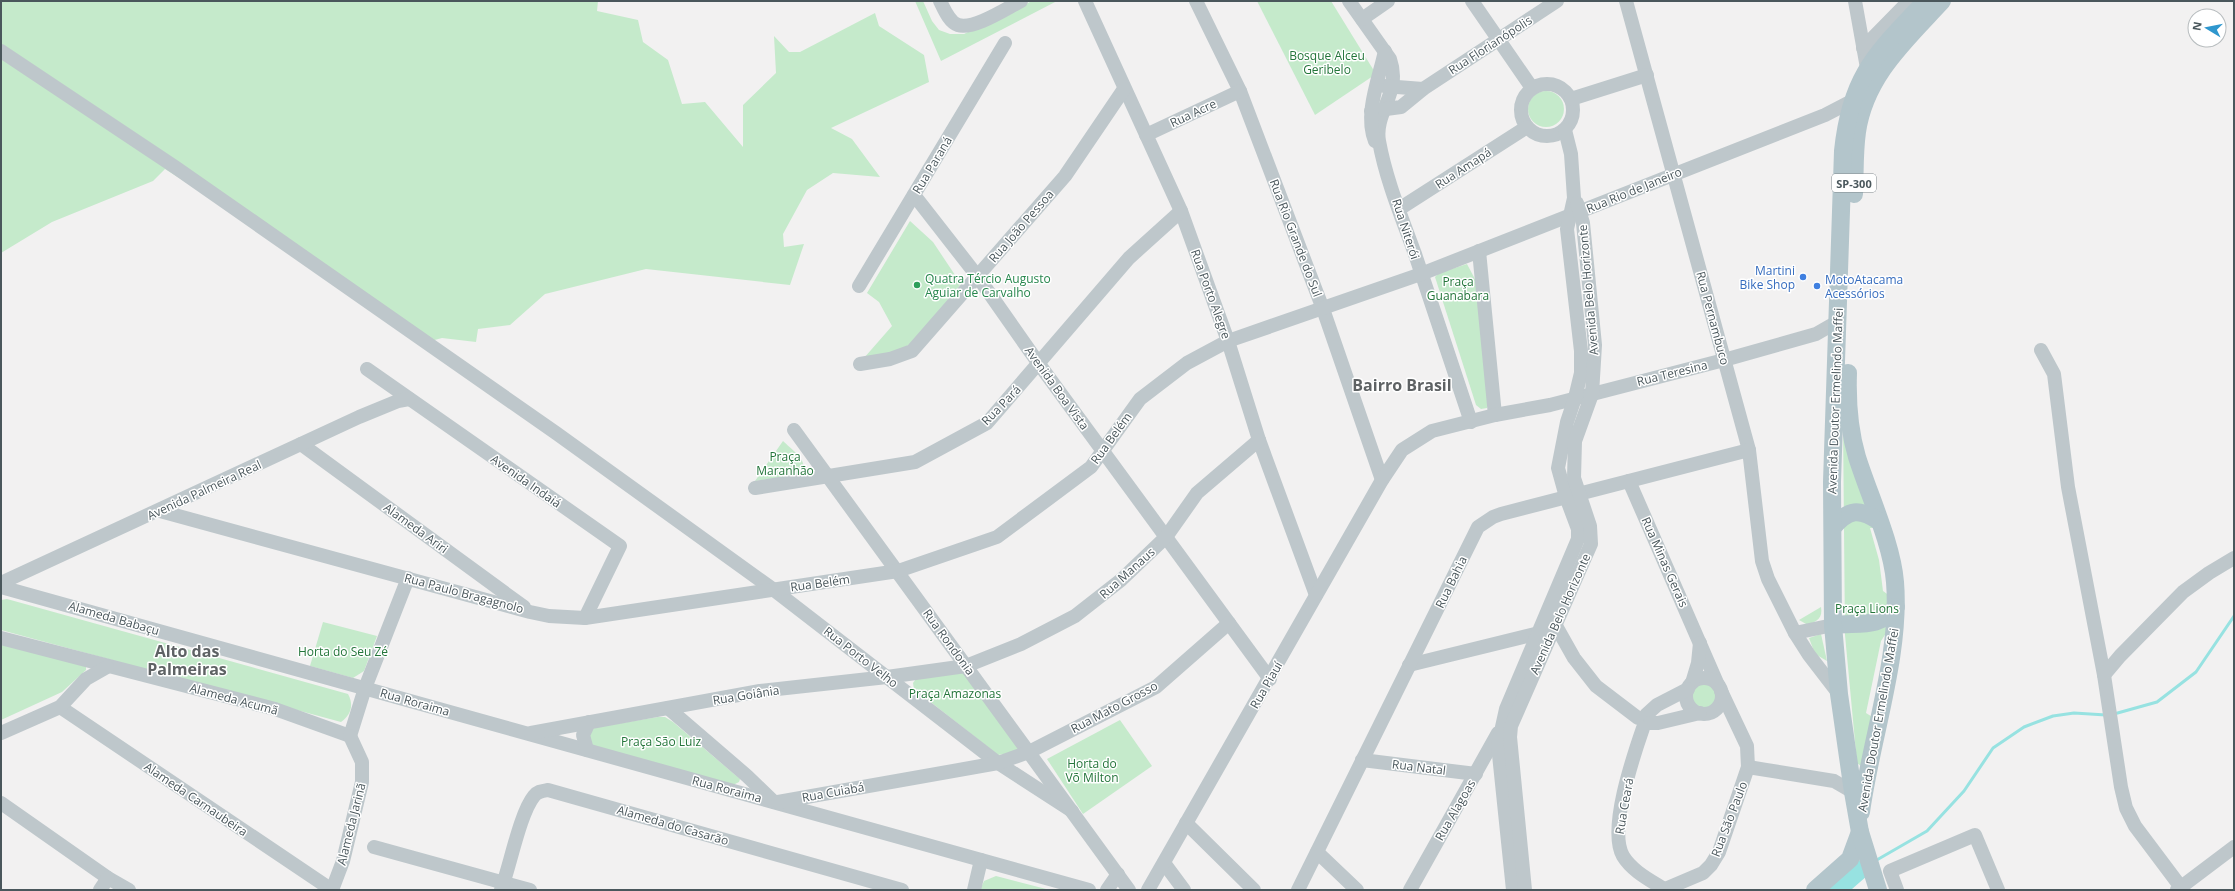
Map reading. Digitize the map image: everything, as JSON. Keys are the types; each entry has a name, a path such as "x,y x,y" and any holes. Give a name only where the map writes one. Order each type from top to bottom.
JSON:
{"main road":[{"name":"Avenida Doutor Ermelindo Maffei","path":"1871,874 1853,792 1839,694 1833,625 1833,527 1843,151 1852,101 1867,68 1879,51 1926,1"},
{"name":"Avenida Doutor Ermelindo Maffei","path":"1860,829 1894,636 1896,607 1895,580 1879,521 1853,441 1848,394 1857,132 1864,104 1877,76 1895,52 1942,1"},
{"path":"1833,527 1843,516 1852,512 1864,513 1879,521"},
{"path":"1832,595 1848,615 1860,622"},
{"path":"1833,625 1883,620 1896,607"},
{"name":"SP-300","path":"1815,890 1850,859 1860,829"},
{"path":"1850,859 1857,854 1871,874"}],"street":[{"path":"940,1 948,18 958,25 974,25 1021,1"},
{"name":"Rua Porto Alegre","path":"1085,1 1181,211 1228,341 1259,440 1316,595"},
{"name":"Rua Rio Grande do Sul","path":"1196,1 1240,91 1323,309 1382,480"},
{"path":"1349,1 1385,52 1394,68 1417,89"},
{"path":"1362,19 1388,1"},
{"path":"1472,1 1532,88"},
{"name":"Rua Florianópolis","path":"1371,111 1401,107 1417,89 1499,40 1557,1"},
{"name":"Rua Pernambuco","path":"1626,1 1749,450 1762,561 1768,579 1795,633 1809,655 1839,694"},
{"path":"1855,1 1867,68"},
{"path":"1863,48 1909,1"},
{"name":"Rua Paraná","path":"859,286 1005,43"},
{"name":"Rua Porto Velho","path":"1,51 182,172 711,543 998,763 1072,811"},
{"name":"Rua Niterói","path":"1381,149 1371,131 1371,111 1385,52"},
{"name":"Rua Niterói","path":"1394,68 1392,87 1379,129 1381,149 1399,209 1471,422"},
{"path":"1571,99 1647,75"},
{"path":"1545,84 1554,84 1562,88 1571,99 1573,108 1572,117 1565,130 1555,135 1545,136 1535,134 1522,120 1520,108 1524,97 1532,88 1545,84"},
{"path":"1378,86 1417,89"},
{"name":"Rua João Pessoa","path":"860,364 890,359 912,351 1065,176 1124,89"},
{"name":"Rua Acre","path":"1146,135 1240,91"},
{"name":"Rua Rio de Janeiro","path":"1421,274 1825,115 1852,101"},
{"path":"1825,115 1846,129"},
{"name":"Rua Amapá","path":"1399,209 1527,127"},
{"name":"Avenida Belo Horizonte","path":"1525,890 1506,757 1500,729 1506,709 1578,539 1573,514 1566,497 1558,468 1567,422 1575,398 1581,372 1581,351 1567,229 1575,214 1570,154 1565,130"},
{"name":"Avenida Boa Vista","path":"914,195 978,277 1102,451 1270,679"},
{"name":"Rua Pará","path":"755,488 915,462 987,423 1129,258 1181,211"},
{"name":"Avenida Belo Horizonte","path":"1513,890 1506,757 1514,716 1556,626 1591,544 1590,526 1574,478 1576,441 1592,394 1595,344 1583,223 1575,214"},
{"path":"1479,251 1495,415"},
{"name":"Rua Belém","path":"774,590 898,571 997,537 1092,467 1140,400 1187,363 1228,341 1421,274"},
{"name":"Rua Teresina","path":"1382,480 1402,450 1432,431 1495,415 1550,405 1724,360 1816,334 1838,322"},
{"path":"1816,334 1837,346"},
{"path":"2041,350 2054,374 2068,487 2104,676 2121,787 2126,808 2135,826 2180,889 2234,846"},
{"name":"Avenida Indaiá","path":"367,369 620,546 585,618"},
{"name":"Avenida Palmeira Real","path":"1,583 160,511 301,444 398,401 408,399"},
{"path":"1550,405 1567,422"},
{"name":"Rua Rondonia","path":"794,430 1129,890"},
{"name":"Rua Manaus","path":"966,666 1021,644 1076,616 1121,580 1166,537 1197,493 1259,440"},
{"name":"Alameda Ariri","path":"301,444 530,612"},
{"name":"Rua Bahia","path":"1298,890 1478,527 1497,515 1749,450"},
{"name":"Rua Piauí","path":"1148,890 1270,679 1316,595 1375,497 1382,480"},
{"name":"Rua Minas Gerais","path":"1629,481 1747,746 1748,767"},
{"name":"Rua Paulo Bragagnolo","path":"160,511 549,616 585,618 774,590"},
{"path":"2104,676 2120,656 2183,592 2208,573 2234,558"},
{"path":"350,736 365,688 408,578"},
{"name":"Alameda Babaçu","path":"1,587 365,688"},
{"name":"Rua Mato Grosso","path":"1029,752 1156,687 1229,624"},
{"path":"1795,633 1833,625"},
{"path":"1409,665 1539,633 1556,626 1574,658 1596,686 1644,721 1658,724 1714,710 1720,704 1720,688 1706,678 1698,679 1690,686 1657,705 1644,721"},
{"name":"Alameda Acumã","path":"1,638 107,667 276,709 350,736"},
{"name":"Rua Minas Gerais","path":"1690,686 1698,663 1700,643"},
{"name":"Rua Goiânia","path":"528,734 760,691 887,677 966,666"},
{"path":"1,733 60,707 86,680 107,667"},
{"path":"1690,686 1686,697 1688,704 1693,710 1737,725"},
{"name":"Rua Roraima","path":"365,688 1088,890"},
{"name":"Alameda Carnaubeira","path":"60,707 332,890"},
{"path":"668,708 747,776 774,802"},
{"name":"Rua Ceará","path":"1644,721 1634,756 1620,817 1618,843 1624,857 1635,870 1663,890"},
{"path":"587,750 583,735 589,722"},
{"path":"567,745 568,726"},
{"name":"Rua Alagoas","path":"1410,890 1500,729"},
{"name":"Alameda Jarinã","path":"332,890 343,861 362,782 362,762 350,736"},
{"name":"Rua Cuiabá","path":"774,802 998,763 1029,752"},
{"path":"1479,769 1506,757"},
{"name":"Rua Natal","path":"1362,760 1479,769"},
{"path":"1834,781 1841,776 1849,763"},
{"path":"1748,767 1834,781 1853,792"},
{"name":"Rua São Paulo","path":"1663,890 1703,873 1711,865 1719,852 1748,767"},
{"name":"Alameda do Casarão","path":"502,886 526,812 534,796 540,791 548,790 902,890"},
{"path":"836,820 830,805 837,792"},
{"path":"1,803 108,878 130,890"},
{"path":"1186,823 1254,890"},
{"path":"1897,890 1890,871 1975,835 1998,890"},
{"path":"374,847 502,886 530,890"},
{"path":"1317,852 1357,890"},
{"path":"974,890 981,860"},
{"path":"1164,863 1184,890"},
{"path":"1106,890 1118,874"},
{"path":"100,890 108,878"}],"green space":[{"path":"1,1 598,1 597,11 638,20 643,42 668,60 682,104 705,102 743,147 743,105 776,73 774,36 789,52 800,52 875,13 879,26 924,55 929,82 831,128 852,139 880,177 833,173 807,190 783,234 784,247 804,244 790,285 646,269 545,294 510,325 478,329 476,342 442,338 431,341 405,322 165,169 153,181 52,222 1,253"},
{"path":"915,1 923,1 932,21 939,30 950,34 964,34 1032,1 1057,1 941,61"},
{"name":"Bosque Alceu Geribelo","path":"1257,1 1331,1 1376,74 1315,115"},
{"path":"1550,91 1559,96 1563,102 1563,116 1559,122 1550,127 1542,127 1533,122 1529,116 1528,105 1533,96 1539,92"},
{"path":"910,221 933,242 961,284 915,341 894,354 864,358 892,326 879,302 867,293"},
{"name":"Praça Guanabara","path":"1467,264 1476,281 1489,402 1487,408 1481,409 1476,405 1435,277 1439,273"},
{"name":"Praça Lions","path":"1843,422 1875,528 1870,528 1879,560 1883,591 1890,596 1888,630 1881,641 1866,713 1874,718 1861,766 1857,763 1845,635"},
{"name":"Praça Maranhão","path":"783,441 801,458 804,472 800,475 755,481"},
{"path":"7,599 348,694 351,702 350,710 341,722 1,630 1,600"},
{"path":"1821,607 1819,619 1814,622 1808,625 1799,620"},
{"name":"Horta do Seu Zé","path":"323,622 377,636 364,671 353,678 310,666"},
{"path":"1821,634 1827,661 1815,654 1809,638"},
{"path":"1,642 86,665 86,670 62,692 1,720"},
{"name":"Praça Amazonas","path":"965,670 1020,745 1016,752 998,755 914,689 913,683 918,676"},
{"path":"1704,683 1713,687 1717,696 1713,705 1704,709 1695,705 1691,696 1695,687"},
{"name":"Praça São Luiz","path":"665,717 673,722 740,779 739,782 733,785 591,745 588,741 590,730 597,727"},
{"name":"Horta do Võ Milton","path":"1120,720 1152,766 1083,814 1047,759"},
{"path":"996,876 1050,890 980,890 984,881"}],"waterway":[{"path":"2114,714 2157,702 2196,672 2234,616"},
{"path":"1875,861 1927,831 1964,791 1993,748 2024,727 2053,716 2074,713 2106,715"},
{"path":"1838,890 1863,868"}],"place":[{"name":"Martini Bike Shop","path":"1803,277"},
{"name":"Quatra Tércio Augusto Aguiar de Carvalho","path":"917,285"},
{"name":"MotoAtacama Acessórios","path":"1817,286"}],"district":[{"name":"Bairro Brasil","path":"1402,385"},
{"name":"Alto das Palmeiras","path":"187,660"}]}
